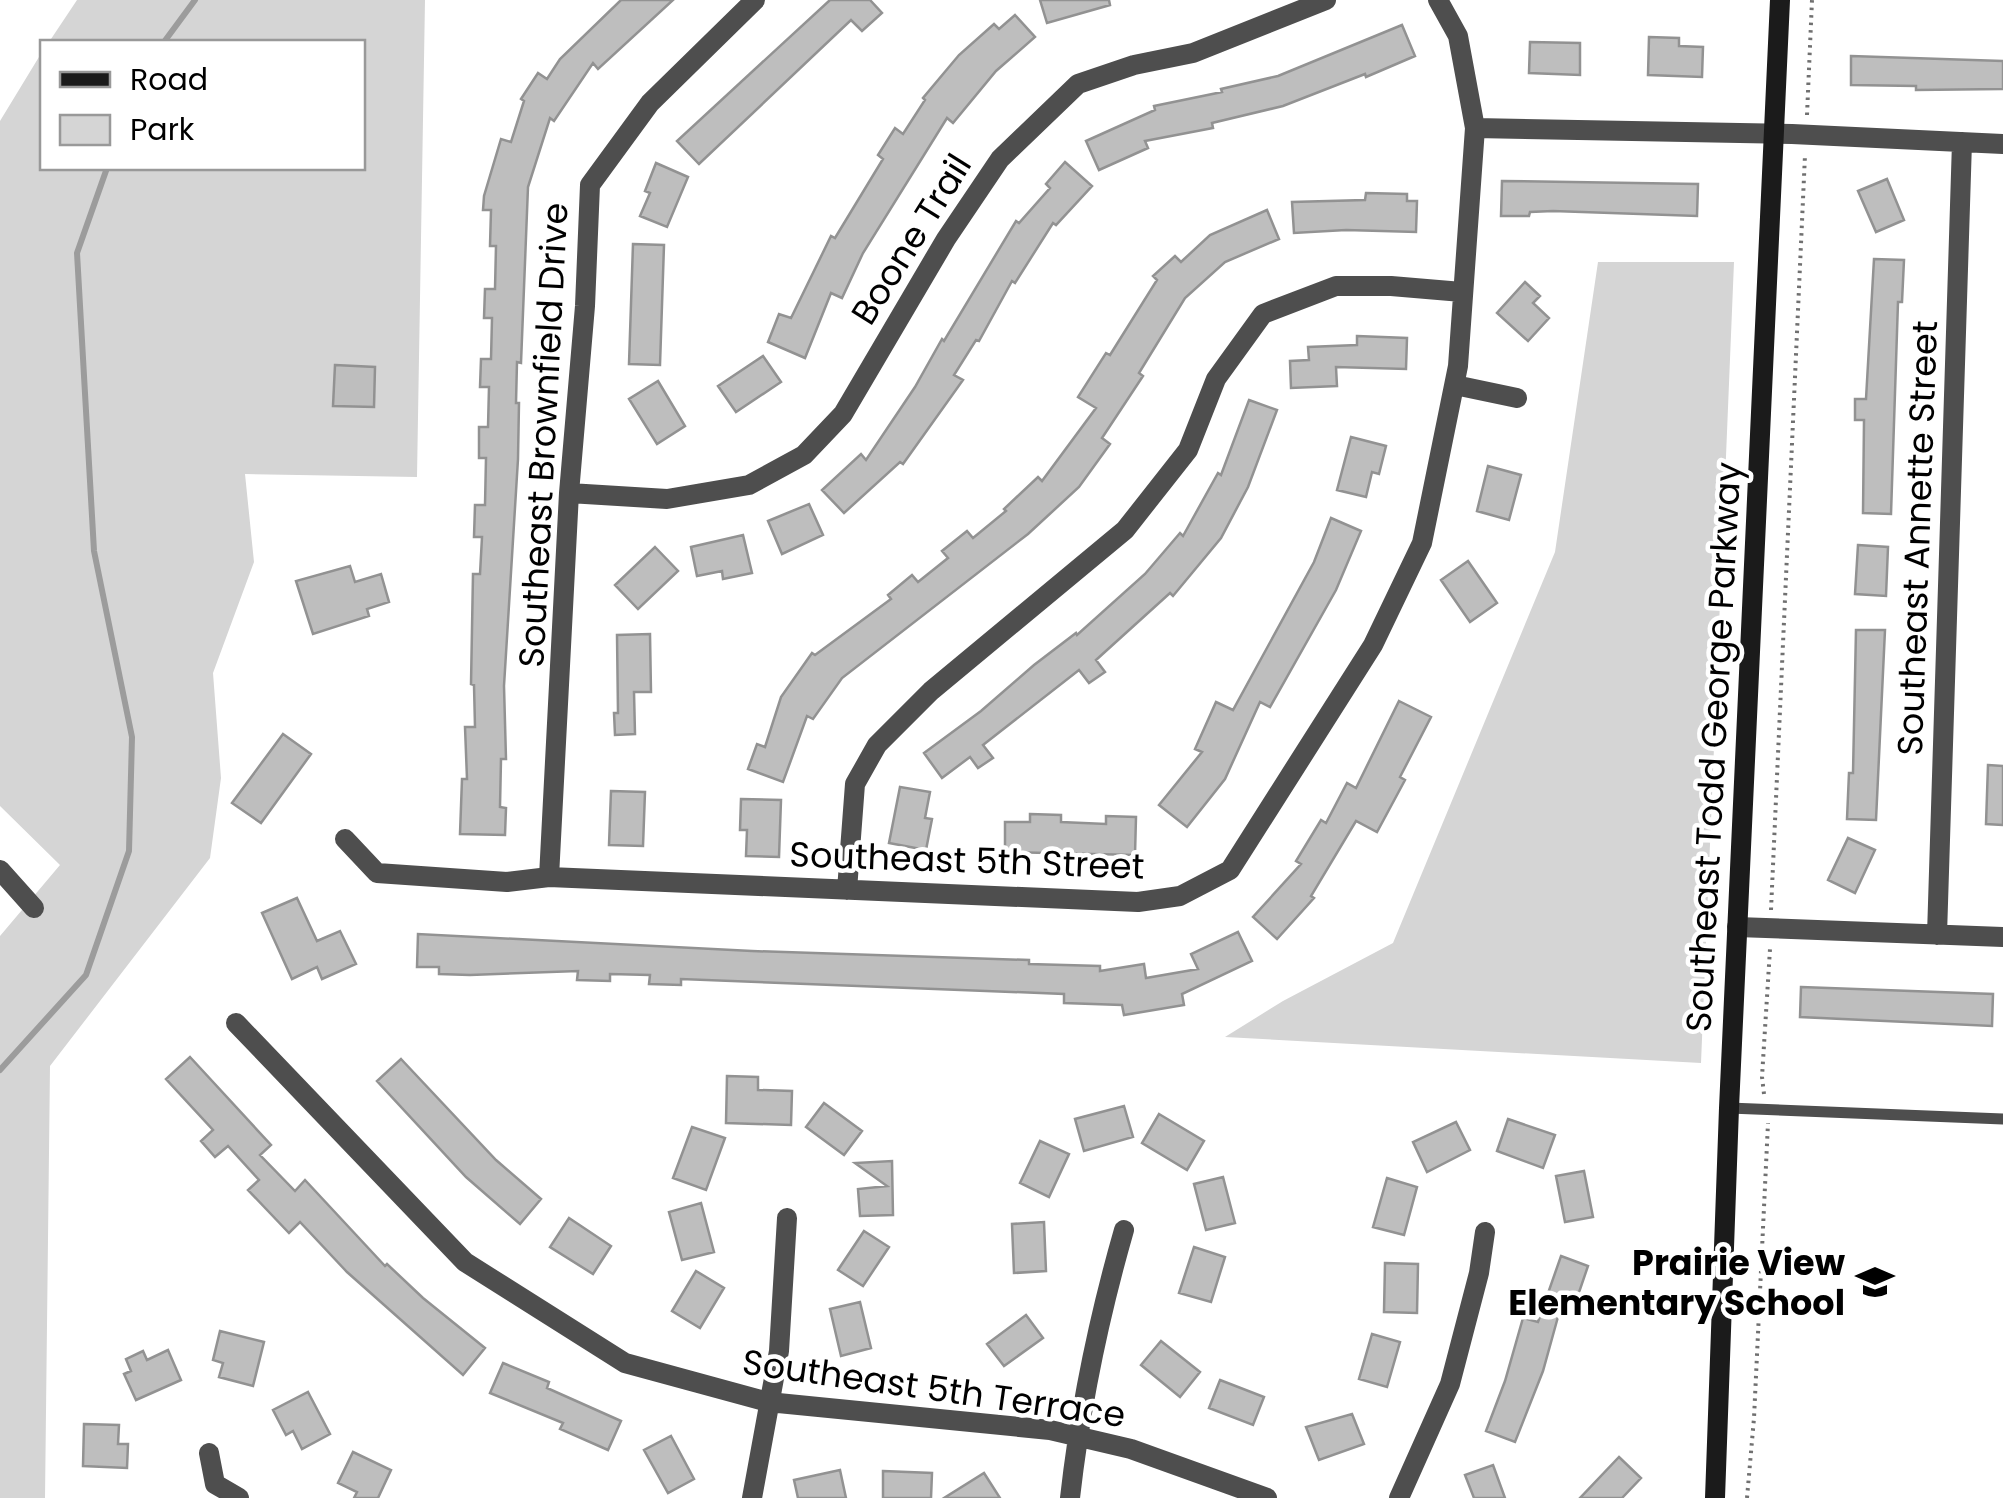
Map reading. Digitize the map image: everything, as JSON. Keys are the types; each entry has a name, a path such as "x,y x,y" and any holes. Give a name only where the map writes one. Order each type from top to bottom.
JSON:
{"main road":[{"name":"Southeast Todd George Parkway","path":"1715,1498 1737,927 1784,134 1780,0"}],"street":[{"name":"Southeast Brownfield Drive","path":"549,876 590,185 650,103 755,0"},
{"name":"Boone Trail","path":"569,494 666,499 749,485 804,456 843,414 946,238 1000,159 1078,84 1134,65 1193,53 1326,0"},
{"name":"Southeast 5th Street","path":"345,840 378,872 508,882 549,876 1138,902 1180,896 1230,870 1373,646 1422,543 1455,385 1475,128 1458,36 1438,0"},
{"path":"1475,128 1784,134 2003,144"},
{"name":"Southeast Annette Street","path":"1937,935 1962,142"},
{"path":"847,890 854,784 878,745 931,691 1125,530 1188,450 1216,378 1263,314 1336,286 1462,292"},
{"path":"1455,385 1516,398"},
{"path":"0,870 34,908"},
{"path":"1737,927 2003,937"},
{"name":"Southeast 5th Terrace","path":"236,1023 465,1262 625,1362 768,1402 970,1420 1077,1436 1132,1448 1267,1498"},
{"path":"752,1498 780,1351 787,1218"},
{"path":"1070,1498 1077,1436 1124,1230"},
{"path":"1398,1498 1450,1384 1479,1272 1485,1232"},
{"path":"209,1453 214,1484 238,1498"}],"lane":[{"path":"1728,1108 2003,1119"}],"path":[{"path":"1807,108 1812,0"},
{"path":"1771,906 1804,158"},
{"path":"1762,1078 1770,958"},
{"path":"1747,1498 1768,1128"}],"green space":[{"path":"77,0 425,0 417,477 245,474 254,562 213,673 221,778 210,858 50,1066 45,1498 0,1498 0,936 60,865 0,806 0,121 40,55 40,170 365,170 365,40 50,40"},
{"path":"1598,262 1734,262 1701,1063 1225,1037 1283,1001 1393,943 1555,552"}],"building":[{"path":"621,0 673,0 598,69 593,63 554,121 550,118 528,187 521,363 517,362 518,459 504,686 506,759 501,759 500,807 506,808 505,835 460,834 462,779 467,779 465,727 475,727 471,684 473,574 480,574 482,537 474,537 475,505 485,505 486,458 479,458 479,427 488,427 489,387 480,387 481,359 491,359 492,318 484,318 485,289 495,289 496,246 490,246 491,210 483,210 484,196 501,139 511,142 524,101 521,99 538,73 547,79 560,59"},
{"path":"830,0 870,0 882,13 862,31 851,20 699,164 677,141"},
{"path":"1040,0 1109,0 1110,5 1047,23"},
{"path":"1015,15 1035,37 996,71 953,123 947,118 863,253 842,298 831,293 805,358 768,342 779,314 791,318 831,236 835,238 883,159 878,155 895,128 903,134 923,98 959,55 994,24 999,29"},
{"path":"1402,25 1415,56 1366,77 1365,74 1283,106 1212,123 1213,128 1145,141 1148,148 1099,170 1086,141 1155,110 1154,106 1278,76"},
{"path":"1649,37 1679,38 1679,46 1703,47 1702,77 1648,75"},
{"path":"1530,42 1580,43 1580,75 1529,73"},
{"path":"1851,56 2003,61 2003,89 1916,90 1916,86 1851,85"},
{"path":"1065,162 1092,186 1056,225 1053,223 1015,283 1012,281 979,341 976,340 954,375 963,380 903,464 900,462 844,513 822,490 861,454 866,460 1016,221 1019,223 1050,188 1046,184"},
{"path":"656,163 688,177 667,227 640,216"},
{"path":"1887,179 1904,220 1876,232 1858,191"},
{"path":"1502,181 1698,184 1697,216 1553,211 1501,216"},
{"path":"1366,193 1407,194 1407,201 1417,201 1416,232 1294,233 1292,202 1365,200"},
{"path":"1267,210 1279,239 1225,262 1185,298 1139,373 1143,376 1102,438 1110,444 1079,487 1028,534 842,678 813,719 807,716 783,782 748,769 757,744 765,747 781,697 812,653 815,655 891,599 888,595 912,575 918,582 948,558 942,551 967,531 973,538 1038,477 1042,481 1096,408 1078,397 1106,353 1110,355 1157,280 1153,276 1175,256 1181,262 1210,235"},
{"path":"633,244 664,245 660,365 629,364"},
{"path":"1874,259 1904,260 1902,302 1898,302 1891,514 1863,513 1864,420 1855,420 1855,399 1866,399"},
{"path":"1525,282 1540,296 1533,303 1549,318 1528,341 1497,313"},
{"path":"1357,336 1407,338 1406,369 1336,367 1337,386 1291,388 1290,361 1309,360 1308,347 1357,345"},
{"path":"763,356 781,382 736,412 718,386"},
{"path":"335,365 375,367 374,407 333,406"},
{"path":"658,381 685,426 657,444 629,399"},
{"path":"1249,400 1277,410 1248,487 1221,538 1173,596 1170,593 1096,660 1105,672 1089,683 1079,670 983,745 993,758 978,768 970,757 942,778 924,753 1077,635 1145,574 1180,533 1183,536 1218,473 1221,475"},
{"path":"1351,437 1386,446 1379,474 1372,472 1366,497 1337,490"},
{"path":"1488,466 1521,475 1509,520 1477,511"},
{"path":"809,504 823,535 782,554 768,521"},
{"path":"1331,518 1361,531 1336,590 1270,707 1260,702 1225,779 1187,827 1159,805 1202,752 1195,749 1216,702 1233,710 1314,562"},
{"path":"743,535 752,573 723,579 722,571 697,576 691,547"},
{"path":"1858,545 1888,547 1886,596 1855,594"},
{"path":"655,547 678,571 638,609 615,585"},
{"path":"1468,561 1497,603 1470,622 1441,580"},
{"path":"350,566 355,582 381,574 389,602 367,609 369,616 313,634 296,581"},
{"path":"1856,630 1885,630 1876,820 1847,819 1849,773 1853,773"},
{"path":"650,634 651,692 634,692 635,734 615,735 617,635"},
{"path":"1399,701 1431,717 1400,777 1405,780 1377,832 1356,821 1311,896 1314,898 1277,939 1253,917 1301,864 1296,861 1321,820 1326,823 1347,783 1356,788"},
{"path":"283,734 311,754 261,823 232,803"},
{"path":"1988,765 2003,766 2003,825 1986,824"},
{"path":"900,787 930,792 925,818 932,819 926,850 889,843"},
{"path":"611,791 645,792 643,846 609,845"},
{"path":"741,799 781,800 779,857 746,856 747,830 740,830"},
{"path":"1030,814 1061,815 1061,822 1106,824 1106,816 1136,817 1135,855 1005,852 1005,822 1030,822"},
{"path":"1848,838 1875,850 1855,893 1828,880"},
{"path":"297,898 317,941 340,931 356,964 322,979 317,967 292,979 262,913"},
{"path":"1238,932 1252,961 1182,994 1184,1005 1124,1015 1122,1005 1064,1003 1064,994 681,979 681,985 649,984 650,975 610,974 610,981 577,980 578,971 470,975 439,974 439,967 417,967 418,934 1029,960 1029,964 1100,966 1100,971 1144,964 1146,978 1198,969 1191,954"},
{"path":"1801,987 1993,994 1992,1026 1800,1017"},
{"path":"190,1057 271,1145 260,1155 295,1191 305,1180 385,1266 485,1348 463,1375 347,1272 300,1222 289,1233 248,1190 259,1180 228,1146 215,1157 201,1141 213,1130 166,1079"},
{"path":"401,1059 496,1160 541,1199 520,1224 466,1177 377,1081"},
{"path":"727,1076 758,1077 758,1090 792,1091 791,1125 726,1123"},
{"path":"824,1103 862,1131 844,1155 806,1127"},
{"path":"1124,1106 1133,1137 1084,1151 1075,1119"},
{"path":"1159,1114 1204,1141 1187,1170 1142,1143"},
{"path":"1508,1119 1555,1135 1543,1168 1497,1151"},
{"path":"1456,1122 1470,1150 1427,1172 1413,1142"},
{"path":"692,1127 725,1138 706,1190 673,1178"},
{"path":"1040,1141 1069,1154 1049,1197 1020,1183"},
{"path":"892,1161 893,1215 860,1216 858,1189 887,1186 855,1163"},
{"path":"1584,1171 1593,1217 1565,1222 1556,1176"},
{"path":"1223,1177 1235,1223 1206,1230 1194,1184"},
{"path":"1387,1178 1417,1187 1404,1235 1373,1227"},
{"path":"701,1203 714,1252 682,1260 669,1212"},
{"path":"569,1218 611,1246 593,1274 550,1247"},
{"path":"1044,1222 1046,1271 1014,1273 1012,1224"},
{"path":"864,1231 889,1247 863,1286 838,1270"},
{"path":"1194,1247 1225,1257 1211,1302 1179,1293"},
{"path":"1561,1256 1588,1266 1573,1310 1561,1306 1543,1371 1515,1442 1486,1431 1523,1318 1538,1322"},
{"path":"1385,1263 1418,1264 1417,1313 1384,1312"},
{"path":"696,1271 724,1288 700,1328 672,1311"},
{"path":"860,1302 871,1348 841,1356 830,1309"},
{"path":"1026,1315 1043,1338 1004,1366 987,1344"},
{"path":"220,1331 264,1342 253,1386 219,1377 223,1363 213,1360"},
{"path":"1372,1334 1400,1342 1387,1387 1359,1379"},
{"path":"1161,1341 1200,1372 1180,1397 1141,1365"},
{"path":"168,1350 181,1380 136,1400 124,1374 131,1371 126,1359 143,1351 147,1360"},
{"path":"503,1363 549,1382 547,1388 621,1421 608,1450 560,1429 563,1423 490,1393"},
{"path":"1220,1380 1264,1397 1253,1425 1209,1408"},
{"path":"308,1392 330,1434 302,1449 293,1431 286,1435 273,1410"},
{"path":"1352,1414 1364,1444 1319,1460 1306,1427"},
{"path":"84,1424 119,1425 118,1444 128,1444 127,1468 83,1466"},
{"path":"671,1436 694,1479 668,1493 644,1450"},
{"path":"353,1452 391,1470 378,1498 354,1498 357,1492 338,1483"},
{"path":"1619,1457 1641,1478 1622,1498 1580,1498"},
{"path":"1493,1465 1505,1498 1474,1498 1465,1475"},
{"path":"840,1470 846,1498 798,1498 794,1480"},
{"path":"883,1471 932,1473 931,1498 883,1498"},
{"path":"984,1473 1000,1498 944,1498"}],"waterway":[{"path":"165,40 195,0"},
{"path":"0,1070 86,975 129,851 132,737 94,551 77,253 106,170"}],"place":[{"name":"Prairie View Elementary School","path":"1875,1282"}]}
